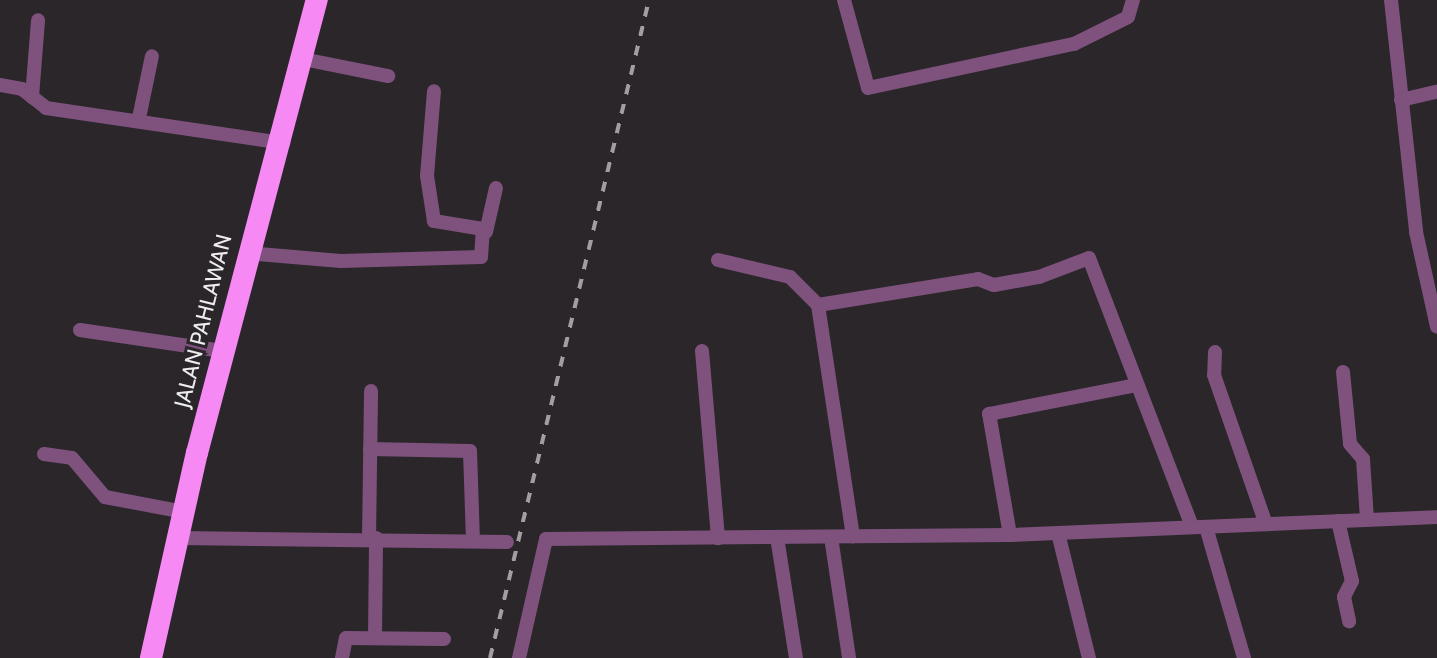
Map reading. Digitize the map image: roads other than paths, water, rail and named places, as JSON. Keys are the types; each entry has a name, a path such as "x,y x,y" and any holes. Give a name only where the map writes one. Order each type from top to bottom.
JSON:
{"highway":[{"name":"JALAN PAHLAWAN","path":"151,658 222,351 247,253 283,143 317,0"}],"street":[{"path":"844,0 860,80 868,88 1074,44 1128,17 1133,0"},
{"path":"1391,0 1416,232 1437,327"},
{"path":"32,97 38,20"},
{"path":"139,118 152,56"},
{"path":"303,59 388,76"},
{"path":"0,85 32,97 46,108 139,118 283,143"},
{"path":"434,91 427,176 434,221 486,232"},
{"path":"1401,100 1437,92"},
{"path":"247,253 472,261 481,257 496,188"},
{"path":"818,305 978,279 994,285 1089,258 1137,385 1199,527 1244,658"},
{"path":"718,260 790,277 818,305 853,536"},
{"path":"80,330 222,351"},
{"path":"702,351 718,538"},
{"path":"1215,352 1214,375 1266,524"},
{"path":"1343,372 1350,444 1363,459 1367,520"},
{"path":"1010,535 989,414 1137,385"},
{"path":"371,391 375,638"},
{"path":"370,449 470,451 473,541"},
{"path":"44,454 72,458 105,497 184,512"},
{"path":"519,658 546,539 1010,535 1437,517"},
{"path":"1338,521 1352,581 1344,597 1349,621"},
{"path":"1058,533 1089,658"},
{"path":"777,537 796,658"},
{"path":"831,537 849,658"},
{"path":"178,538 507,542"},
{"path":"342,658 343,638 444,639"}],"railway":[{"path":"490,658 649,0"}]}
